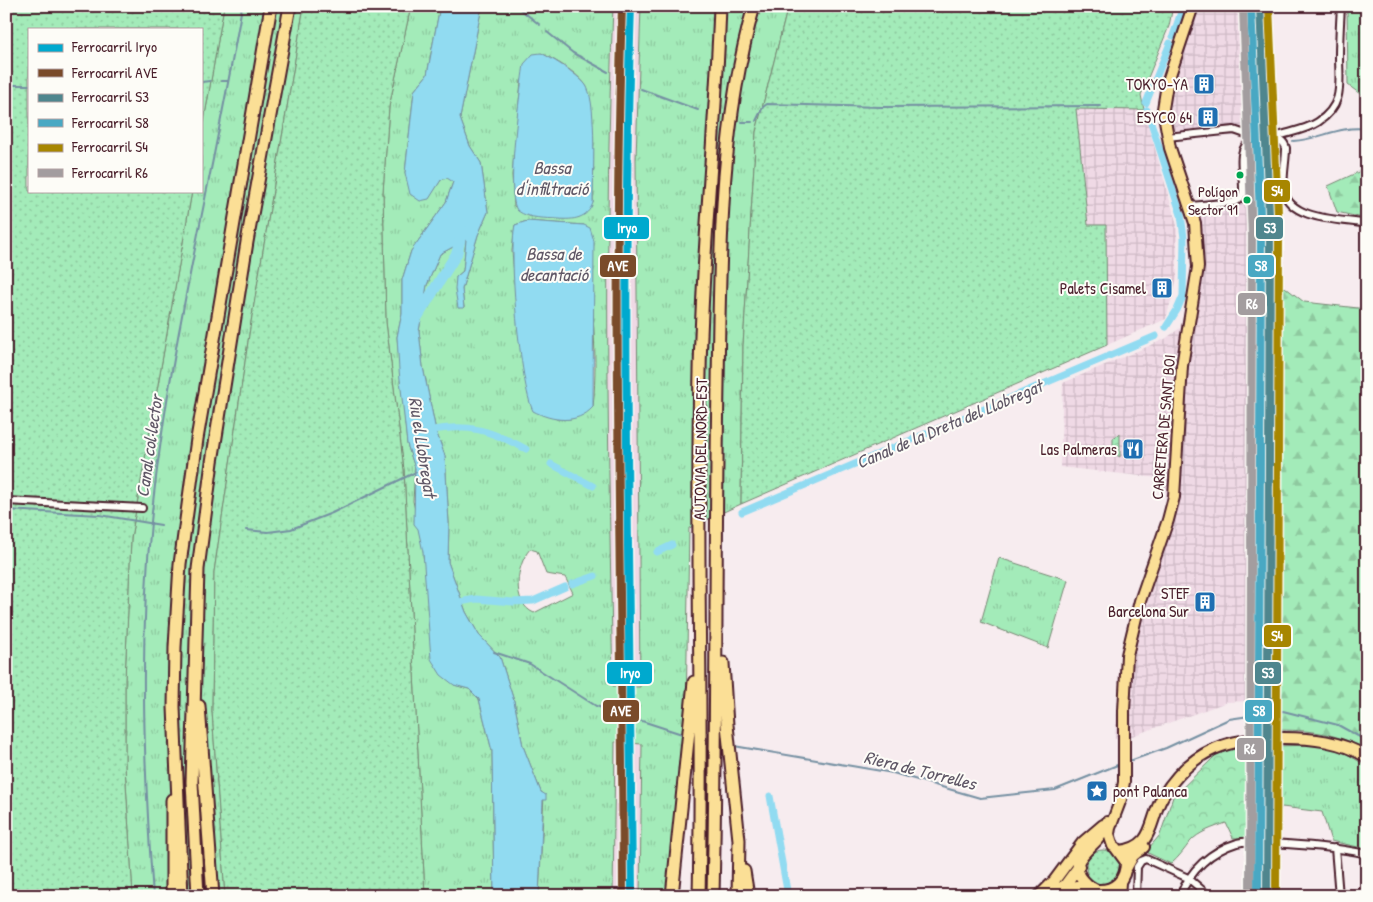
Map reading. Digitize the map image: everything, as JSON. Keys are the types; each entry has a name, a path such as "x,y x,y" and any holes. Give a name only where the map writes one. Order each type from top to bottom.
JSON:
{"highway":[{"path":"182,896 176,768 175,647 180,564 199,429 271,6"},
{"path":"198,896 192,782 198,569 212,462 247,242 290,6"},
{"name":"AUTOVIA DEL NORD-EST","path":"697,719 695,672 700,659 700,370 709,165 720,6"},
{"name":"AUTOVIA DEL NORD-EST","path":"712,896 716,755 721,724 715,552 719,309 724,196 735,86 754,6"},
{"path":"194,665 202,733 214,896"},
{"path":"672,896 688,750 697,719"},
{"path":"697,719 702,752 699,896"},
{"path":"721,724 731,758 739,840 748,896"},
{"path":"172,896 170,816 176,768"},
{"path":"738,896 739,840"}],"main road":[{"name":"CARRETERA DE SANT BOI","path":"1123,787 1124,688 1129,644 1146,580 1168,520 1177,470 1181,376 1198,258 1198,238 1191,206 1167,137 1163,114 1164,93 1193,6"},
{"path":"1093,845 1102,843 1130,850 1142,843 1150,831 1162,798 1173,782 1191,764 1222,744 1242,739 1304,738 1344,746 1367,757"},
{"path":"1119,896 1120,883 1126,869 1133,856 1152,838 1163,806 1174,787 1208,756 1242,739"},
{"path":"1048,896 1065,885 1078,866 1084,851 1101,836 1123,787"},
{"path":"1123,787 1109,834 1124,858 1126,869"},
{"path":"1039,896 1054,881 1083,842 1108,821"},
{"path":"1078,866 1083,880 1094,891"},
{"path":"1069,896 1112,888 1120,883"},
{"path":"1057,896 1076,886 1107,896"}],"street":[{"path":"1167,137 1234,130 1258,138 1275,138 1318,122 1330,112 1338,100 1341,86 1339,58 1341,6"},
{"path":"1191,206 1234,202 1240,199 1243,189 1243,148 1247,142 1258,138"},
{"path":"1275,138 1284,142 1286,148 1284,191 1292,205 1309,215 1367,224"},
{"path":"6,501 142,508"},
{"path":"1180,896 1188,878 1209,858 1239,843 1334,848 1367,854"},
{"path":"1334,848 1339,896"},
{"path":"1136,896 1137,868 1143,860 1188,878 1209,896"}],"shaded area":[{"path":"613,6 641,6 636,158 640,687 613,687 608,444 608,146"},
{"path":"1195,6 1251,6 1258,134 1175,140 1170,97"},
{"path":"1076,109 1144,110 1177,225 1177,278 1166,319 1107,345 1106,225 1088,226"},
{"path":"1255,204 1250,701 1227,702 1132,736 1115,739 1121,654 1132,603 1166,507 1166,492 1159,478 1060,467 1063,383 1165,339 1180,328 1189,296 1193,245 1184,206"},
{"path":"615,742 642,744 640,896 613,896"}],"green space":[{"path":"6,6 224,6 202,132 202,28 28,28 28,192 192,192 131,538 125,680 125,767 133,896 6,896"},
{"path":"224,6 304,6 250,328 214,572 212,711 225,896 133,896 125,767 125,680 131,538 192,192 202,192 202,132"},
{"path":"304,6 411,6 389,107 383,192 386,322 404,470 425,896 225,896 212,711 214,572 250,328"},
{"path":"411,6 440,6 427,75 414,91 405,173 429,198 441,180 447,177 453,182 446,202 411,251 402,280 402,313 397,337 407,444 415,468 413,501 454,685 469,689 479,699 492,751 494,896 425,896 404,470 386,322 383,192 389,107"},
{"path":"482,6 613,6 608,176 608,431 613,686 640,687 636,158 641,6 788,6 756,132 743,346 741,504 689,528 686,715 670,896 640,896 642,744 615,742 613,896 539,896 544,794 541,792 523,746 514,701 500,657 479,635 466,612 448,562 449,523 445,456 436,431 423,367 419,331 427,285 440,254 466,240 463,271 456,277 464,308 462,289 478,235 488,212 481,163 470,146 460,118","holes":["541,53 570,70 585,84 589,92 593,141 593,203 529,216 514,206 512,175 521,81","527,221 584,225 591,293 595,384 593,407 570,419 556,419 528,395 519,334 512,251 515,225","530,549 537,551 546,574 565,577 573,593 534,613 527,608 519,593 518,583 521,564"]},
{"path":"788,6 1173,6 1169,26 1141,95 1144,110 1076,109 1088,225 1106,225 1107,345 741,504 743,346 756,132"},
{"path":"1347,6 1367,6 1367,99 1348,85"},
{"path":"1367,168 1367,219 1337,212 1328,186"},
{"path":"1281,284 1304,302 1367,309 1367,749 1321,733 1273,730 1271,679 1275,363"},
{"path":"1120,434 1120,457 1113,453 1113,438"},
{"path":"999,558 1068,580 1048,648 981,622"},
{"path":"1240,745 1255,745 1256,837 1233,838 1226,823 1197,835 1171,864 1148,853 1148,849 1160,835 1173,797 1216,755"},
{"path":"1316,745 1342,751 1367,766 1367,849 1331,841 1322,812 1282,807 1272,834 1273,746"},
{"path":"1103,850 1110,851 1115,855 1119,860 1119,874 1115,879 1110,883 1103,884 1096,883 1091,879 1087,874 1086,867 1087,860 1091,855 1096,851"}],"water":[{"path":"440,6 482,6 460,118 470,146 481,163 488,212 478,235 462,289 464,308 458,308 455,289 456,277 463,271 466,240 440,254 427,285 419,331 423,367 436,431 445,456 449,523 448,562 466,612 479,635 500,657 514,701 523,746 541,792 546,795 546,800 543,800 539,896 494,896 492,751 479,699 469,689 454,685 441,675 431,659 423,552 418,529 414,524 415,468 407,444 397,337 402,313 402,280 411,251 446,202 453,182 447,178 441,180 429,199 420,201 410,194 405,173 414,91 427,75"},
{"name":"Bassa d'infiltració","path":"541,53 559,63 579,78 587,87 590,97 594,161 593,203 587,212 574,219 532,217 518,211 514,202 513,165 524,64 533,54"},
{"name":"Bassa de decantació","path":"527,221 584,225 590,228 594,241 593,407 580,417 572,419 556,419 533,411 528,396 516,318 513,262 515,225"}],"waterway":[{"name":"Canal col·lector","path":"153,896 147,803 144,709 145,615 151,522 168,393 242,6"},
{"path":"516,6 540,25"},
{"name":"Canal de la Dreta del Llobregat","path":"1173,36 1183,6"},
{"path":"547,32 573,53 608,72"},
{"name":"Canal de la Dreta del Llobregat","path":"1146,103 1170,43"},
{"path":"202,82 210,81"},
{"name":"Canal col·lector","path":"221,81 228,81"},
{"path":"6,85 28,85"},
{"path":"641,89 698,110"},
{"path":"756,121 763,107 767,104 881,107 1101,106"},
{"name":"Canal de la Dreta del Llobregat","path":"1147,110 1181,215 1184,238 1183,296 1166,327"},
{"path":"742,122 752,122"},
{"path":"1293,141 1347,129 1367,129"},
{"name":"Riu el Llobregat","path":"416,319 457,253 462,230"},
{"name":"Canal de la Dreta del Llobregat","path":"742,512 1156,336"},
{"name":"Canal de la Dreta del Llobregat","path":"428,431 456,428 479,430 501,437 526,449"},
{"name":"Canal de la Dreta del Llobregat","path":"551,464 593,486"},
{"path":"246,530 268,532 291,529 332,513 416,472"},
{"path":"6,510 100,515 161,525"},
{"name":"Canal de la Dreta del Llobregat","path":"657,552 672,545"},
{"name":"Canal de la Dreta del Llobregat","path":"572,584 595,576"},
{"name":"Canal de la Dreta del Llobregat","path":"454,603 476,599 513,602 533,601 565,587"},
{"name":"Riera de Torrelles","path":"494,652 530,664 596,706 685,735"},
{"name":"Riera de Torrelles","path":"1127,762 1166,748 1229,719 1283,711 1338,725 1367,741"},
{"name":"Riera de Torrelles","path":"734,746 893,773 980,798 1055,790 1120,764"},
{"path":"770,796 788,896"}],"railway":[{"path":"623,6 619,229 623,896"}],"rail line":[{"name":"AVE","path":"622,6 619,117 618,340 623,896"},
{"name":"Iryo","path":"631,6 626,340 632,896"},
{"name":"S8","path":"1251,6 1261,237 1258,896"},
{"name":"S3","path":"1260,6 1270,237 1267,896"},
{"name":"S4","path":"1269,6 1279,237 1276,896"},
{"name":"R6","path":"1243,7 1252,237 1250,896"}],"place":[{"name":"TOKYO-YA","path":"1204,84"},
{"name":"ESYCO 64","path":"1208,117"},
{"name":"Polígon Sector 91","path":"1247,200"},
{"name":"Palets Cisamel","path":"1162,288"},
{"name":"Las Palmeras","path":"1133,449"},
{"name":"STEF Barcelona Sur","path":"1205,602"},
{"name":"pont Palanca","path":"1097,791"}]}
